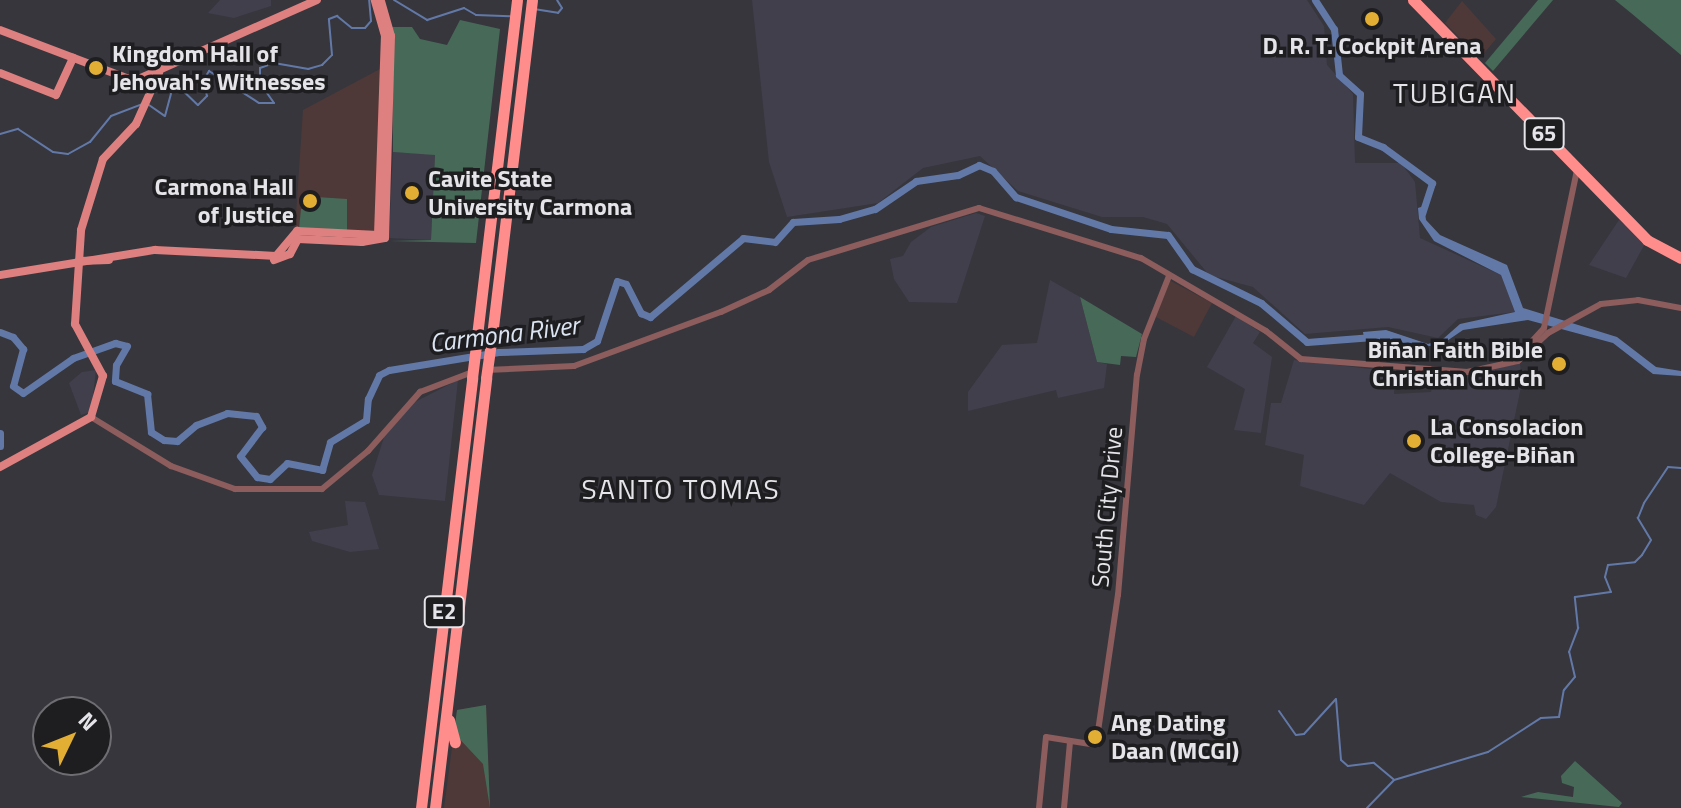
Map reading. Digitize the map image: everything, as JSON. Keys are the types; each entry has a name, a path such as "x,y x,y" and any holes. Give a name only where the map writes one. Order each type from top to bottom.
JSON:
{"highway":[{"name":"E2","path":"421,808 517,0"},
{"name":"E2","path":"435,808 532,0"},
{"name":"65","path":"1413,0 1647,240 1681,258"},
{"path":"447,708 455,742"}],"main road":[{"path":"0,30 134,81 159,73 317,0"},
{"path":"0,275 78,261 168,254 269,261 290,254 298,239 379,242 385,234 384,168 391,36 379,4"},
{"path":"0,73 56,95 73,58"},
{"path":"0,467 91,417 102,371 89,354 75,324 81,230 103,159 142,112 159,73"}],"street":[{"path":"1513,363 1544,328 1577,168"},
{"path":"91,417 171,466 235,489 322,489 368,451 420,392 455,375 574,366 721,312 769,290 808,260 967,210 991,210 1094,240 1169,276 1271,334 1297,358 1462,372 1513,363 1548,333 1601,304 1638,300 1681,308"},
{"name":"South City Drive","path":"1070,742 1096,745 1118,595 1137,375 1144,339 1169,276"},
{"path":"1039,808 1046,737 1070,742 1064,808"}],"shaded area":[{"path":"220,0 271,0 271,6 234,18 208,13"},
{"path":"752,0 1307,0 1324,26 1327,65 1353,94 1355,163 1401,163 1415,182 1420,238 1501,275 1515,312 1458,319 1438,338 1388,327 1305,334 1253,287 1209,275 1167,224 1143,217 1102,217 1018,191 980,156 923,168 878,203 787,217 769,162"},
{"path":"1462,1 1496,39 1480,58 1445,23"},
{"path":"382,68 378,231 295,230 303,110"},
{"name":"Cavite State University Carmona","path":"393,152 435,154 431,240 389,238"},
{"path":"976,213 985,216 957,303 909,302 894,279 890,259 903,256 911,242 931,227"},
{"path":"1619,220 1646,242 1626,278 1589,265"},
{"path":"1050,280 1080,297 1097,362 1107,364 1104,388 1058,398 1056,390 968,411 968,392 1002,345 1037,343"},
{"path":"1169,280 1212,303 1194,337 1154,316"},
{"path":"1236,316 1260,332 1253,343 1272,357 1261,433 1234,430 1245,389 1207,367"},
{"name":"La Consolacion College-Biñan","path":"1294,360 1396,372 1394,394 1431,392 1432,387 1454,386 1454,374 1520,364 1522,382 1496,507 1486,519 1476,515 1474,505 1441,502 1390,473 1364,505 1300,486 1304,455 1265,445 1271,403 1281,403"},
{"path":"96,370 91,412 81,415 69,383 82,372"},
{"path":"458,380 445,501 379,495 372,475 385,434 411,404"},
{"path":"345,501 365,502 379,549 350,552 312,541 309,532 348,525"},
{"path":"486,705 490,808 444,808 457,710"}],"green space":[{"path":"1538,0 1553,0 1493,71 1485,63"},
{"path":"1615,0 1681,0 1681,55 1631,13"},
{"path":"460,20 500,29 476,243 390,241 431,240 435,155 393,152 392,27 412,27 420,39 447,45"},
{"path":"316,197 347,199 347,231 299,229 301,209 315,210"},
{"path":"1080,297 1142,334 1136,357 1121,356 1120,365 1097,362"},
{"path":"486,705 490,808 483,764 454,733 457,710"},
{"path":"1575,761 1622,803 1619,807 1521,797 1538,792 1573,797 1574,787 1562,783 1561,776"}],"water":[{"path":"1424,206 1426,220 1440,235 1507,265 1523,308 1617,337 1656,367 1681,371 1681,376 1653,374 1613,343 1528,320 1463,330 1438,347 1364,338 1363,332 1386,330 1428,344 1443,339 1460,324 1515,312 1501,275 1434,241 1419,219 1418,208"}],"waterway":[{"path":"149,105 165,116 174,82 198,105 207,96 203,81 209,71 259,103 274,103 260,83 260,68 274,63 308,69 322,65 332,55 329,19 337,16 352,28 365,28 371,21 369,0"},
{"path":"394,0 427,20 464,8 476,15 510,16"},
{"path":"534,9 558,13 562,8 557,0"},
{"path":"1315,0 1334,29 1339,75 1360,94 1358,137 1383,147 1432,183 1422,213"},
{"path":"0,134 18,129 53,152 68,154 90,142 111,116 143,104"},
{"name":"Carmona River","path":"0,332 13,337 23,349 13,386 23,393 73,358 115,343 127,346 116,365 115,381 147,394 151,432 164,440 177,441 196,425 227,413 256,416 262,427 240,456 257,477 270,479 287,463 322,470 330,442 366,420 368,399 379,375 389,370 499,352 583,349 597,341 617,281 626,284 641,313 650,317 743,238 775,242 793,222 839,219 875,209 916,181 958,175 979,165 993,171 1016,197 1111,229 1168,235 1192,269 1261,303 1307,342 1373,337"},
{"name":"Carmona River","path":"0,433 0,446"},
{"path":"1367,808 1394,780 1488,752 1541,718 1559,717 1564,690 1575,677 1569,652 1578,628 1575,597 1611,592 1605,577 1608,565 1635,562 1642,555 1651,540 1638,518 1644,503 1668,467 1681,468"},
{"path":"1279,711 1296,735 1304,734 1336,699 1341,760 1348,766 1374,763 1393,779"}],"place":[{"name":"D. R. T. Cockpit Arena","path":"1372,19"},
{"name":"Kingdom Hall of Jehovah's Witnesses","path":"96,68"},
{"name":"Cavite State University Carmona","path":"412,193"},
{"name":"Carmona Hall of Justice","path":"310,201"},
{"name":"Biñan Faith Bible Christian Church","path":"1559,364"},
{"name":"La Consolacion College-Biñan","path":"1414,441"},
{"name":"Ang Dating Daan (MCGI)","path":"1095,737"}],"district":[{"name":"TUBIGAN","path":"1455,93"},
{"name":"SANTO TOMAS","path":"681,489"}]}
